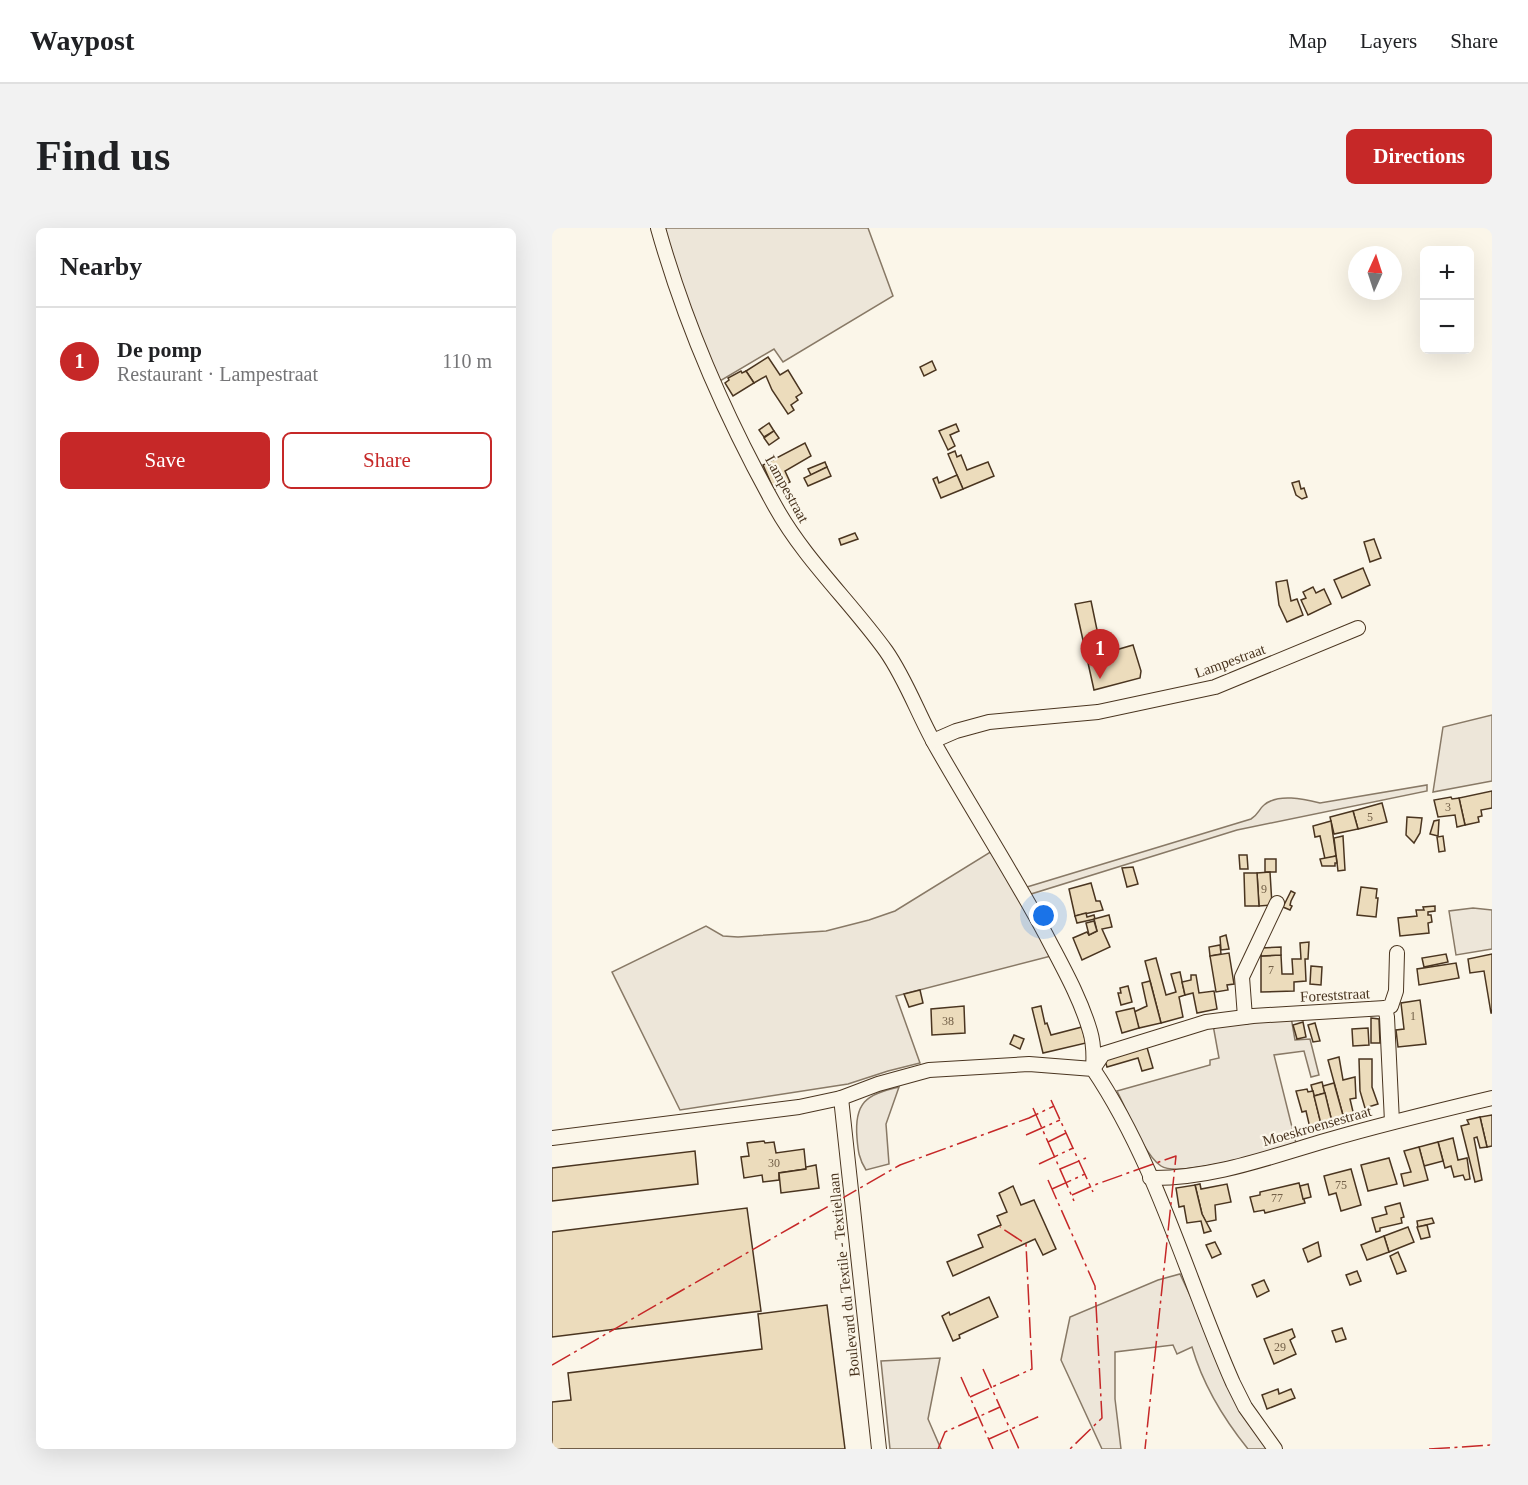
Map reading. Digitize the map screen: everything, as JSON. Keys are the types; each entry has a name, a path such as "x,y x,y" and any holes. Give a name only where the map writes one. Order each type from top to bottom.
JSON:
{"street":[{"name":"Lampestraat","path":"658,228 691,330 725,407 775,506 798,543 887,653 933,741 1025,896 1076,992 1094,1048 1092,1068"},
{"name":"Lampestraat","path":"933,741 956,731 989,722 1098,712 1215,687 1358,628"},
{"path":"1245,1017 1242,977 1277,903"},
{"path":"1385,1008 1391,1006 1396,991 1397,953"},
{"name":"Foreststraat","path":"1092,1068 1103,1054 1206,1022 1245,1017 1385,1008 1392,1122"},
{"path":"552,1138 799,1107 841,1098 878,1084 929,1070 1029,1064 1092,1068 1122,1120 1150,1178 1233,1383 1245,1407 1275,1449"},
{"name":"Boulevard du Textile - Textiellaan","path":"841,1098 879,1449"},
{"name":"Moeskroensestraat","path":"1150,1178 1177,1179 1212,1174 1392,1122 1492,1098"}],"shaded area":[{"path":"664,228 868,228 893,296 783,362 774,349 720,381 702,348"},
{"path":"1492,715 1492,781 1433,792 1443,727"},
{"path":"1427,785 1427,791 1237,830 1031,894 1027,887 1251,819 1264,805 1276,799 1291,798 1320,803"},
{"path":"992,851 1051,956 896,996 920,1063 848,1084 680,1110 612,972 706,926 723,936 738,937 826,931 869,920 895,911"},
{"path":"1473,908 1492,910 1492,949 1456,955 1449,911"},
{"path":"1291,1017 1295,1040 1310,1039 1319,1075 1311,1077 1304,1051 1274,1055 1296,1143 1206,1166 1171,1169 1161,1166 1142,1142 1117,1091 1210,1065 1210,1060 1219,1058 1213,1025"},
{"path":"899,1087 886,1124 889,1164 866,1170 860,1158 857,1143 860,1108 870,1097"},
{"path":"1180,1274 1203,1323 1272,1449 1248,1449 1215,1401 1192,1347 1177,1354 1173,1345 1115,1352 1115,1399 1121,1449 1102,1449 1061,1360 1070,1317 1158,1280"},
{"path":"940,1358 928,1419 941,1449 890,1449 881,1361"}],"building":[{"path":"768,357 780,375 788,370 802,393 791,405 794,410 788,414 772,390 766,376 754,383 746,371"},
{"path":"932,361 936,370 924,376 920,367"},
{"path":"741,371 742,373 746,371 754,383 733,396 725,383 729,380 728,378"},
{"path":"769,423 774,431 764,437 759,430"},
{"path":"956,424 959,431 950,435 955,446 948,450 939,431"},
{"path":"774,431 779,438 769,445 764,438"},
{"path":"805,443 811,456 785,471 790,482 774,490 763,465"},
{"path":"955,451 957,457 961,455 967,470 988,462 994,476 963,489 948,454"},
{"path":"825,462 827,467 811,475 808,469"},
{"path":"827,467 831,476 808,486 804,478"},
{"path":"957,475 963,489 941,498 933,479 937,477 939,483"},
{"path":"1299,481 1307,497 1302,499 1296,495 1292,483"},
{"path":"855,533 858,539 841,545 839,539"},
{"path":"1374,539 1381,558 1370,562 1364,542"},
{"path":"1363,568 1370,585 1342,598 1334,580"},
{"path":"1287,580 1291,601 1297,599 1303,615 1287,622 1279,605 1276,582"},
{"path":"1313,587 1316,593 1324,589 1331,604 1308,615 1301,600 1306,598 1303,592"},
{"path":"1091,601 1102,654 1133,645 1141,671 1140,678 1094,690 1075,604"},
{"path":"1492,791 1492,808 1481,810 1482,816 1478,817 1479,822 1465,825 1459,798"},
{"path":"1451,797 1452,799 1459,798 1465,825 1457,827 1455,815 1438,817 1434,800"},
{"path":"1382,803 1387,822 1358,829 1353,811"},
{"path":"1353,811 1358,829 1334,834 1330,817"},
{"path":"1407,817 1422,818 1420,833 1414,843 1406,835"},
{"path":"1439,820 1438,836 1430,834 1434,821"},
{"path":"1331,821 1336,856 1325,859 1320,836 1315,837 1313,826"},
{"path":"1343,836 1345,870 1338,871 1334,838"},
{"path":"1443,836 1445,851 1439,852 1437,837"},
{"path":"1239,855 1247,855 1248,869 1240,869"},
{"path":"1336,856 1335,866 1322,866 1320,859"},
{"path":"1265,859 1276,859 1276,872 1265,872"},
{"path":"1133,867 1138,884 1127,887 1122,868"},
{"path":"1270,872 1272,905 1259,906 1257,873"},
{"path":"1244,873 1257,873 1259,906 1245,906"},
{"path":"1091,883 1096,901 1100,901 1103,910 1075,916 1069,889"},
{"path":"1361,887 1377,889 1376,917 1357,915"},
{"path":"1291,891 1295,893 1290,910 1283,907"},
{"path":"1435,906 1435,911 1428,912 1432,922 1428,923 1429,933 1400,936 1398,918 1417,916 1416,910"},
{"path":"1086,913 1087,917 1094,915 1095,919 1077,923 1075,916"},
{"path":"1109,915 1112,927 1102,929 1110,947 1082,960 1073,938 1087,932 1089,935 1097,931 1094,919"},
{"path":"1094,921 1097,931 1089,935 1086,923"},
{"path":"1226,935 1229,949 1221,950 1220,937"},
{"path":"1309,942 1308,959 1305,959 1306,981 1294,982 1294,991 1261,992 1261,956 1281,955 1282,974 1293,974 1292,959 1301,959 1300,943"},
{"path":"1220,945 1221,954 1210,956 1209,947"},
{"path":"1281,947 1281,955 1261,956 1261,948"},
{"path":"1229,953 1234,984 1227,985 1228,990 1216,992 1210,956"},
{"path":"1446,954 1448,962 1424,967 1422,958"},
{"path":"1492,954 1491,1013 1484,971 1470,973 1468,959"},
{"path":"1156,958 1166,995 1176,992 1171,974 1180,972 1185,995 1179,997 1183,1017 1161,1023 1145,961"},
{"path":"1456,963 1459,978 1419,985 1417,969"},
{"path":"1311,966 1322,967 1321,985 1310,984"},
{"path":"1191,975 1196,975 1199,993 1214,991 1217,1009 1197,1013 1193,993 1185,995 1182,982 1191,980"},
{"path":"1150,981 1161,1023 1139,1028 1134,1012 1147,1006 1142,983"},
{"path":"1128,986 1132,1002 1121,1005 1118,993 1121,993 1120,988"},
{"path":"920,990 923,1003 909,1007 904,994"},
{"path":"1420,1000 1426,1044 1398,1047 1396,1030 1404,1029 1401,1003"},
{"path":"964,1006 965,1033 932,1035 931,1009"},
{"path":"1041,1006 1045,1024 1047,1023 1051,1035 1082,1027 1086,1043 1043,1053 1032,1008"},
{"path":"1134,1008 1139,1028 1122,1033 1116,1012"},
{"path":"1371,1018 1379,1019 1380,1043 1371,1043"},
{"path":"1303,1022 1306,1037 1297,1039 1293,1025"},
{"path":"1315,1023 1320,1041 1313,1042 1308,1025"},
{"path":"1368,1028 1369,1045 1353,1046 1352,1029"},
{"path":"1014,1035 1024,1039 1020,1049 1010,1044"},
{"path":"1146,1044 1153,1068 1142,1071 1138,1058 1107,1067 1104,1057"},
{"path":"1339,1057 1343,1080 1355,1077 1356,1098 1350,1099 1354,1116 1344,1119 1328,1060"},
{"path":"1359,1059 1372,1059 1372,1087 1378,1104 1365,1108 1360,1091"},
{"path":"1322,1082 1325,1093 1314,1096 1311,1085"},
{"path":"1334,1083 1344,1119 1332,1122 1323,1086"},
{"path":"1307,1089 1308,1092 1313,1091 1321,1124 1310,1128 1306,1111 1302,1112 1296,1091"},
{"path":"1325,1093 1332,1122 1321,1124 1314,1096"},
{"path":"1492,1115 1492,1146 1487,1147 1480,1117"},
{"path":"1480,1117 1487,1147 1480,1148 1477,1137 1474,1138 1482,1180 1475,1182 1461,1126 1469,1124 1467,1120"},
{"path":"1453,1138 1458,1160 1467,1158 1470,1179 1465,1180 1463,1175 1454,1177 1451,1166 1445,1168 1438,1142"},
{"path":"764,1141 765,1143 774,1142 776,1153 804,1149 806,1169 779,1173 779,1180 763,1182 762,1175 744,1178 741,1157 749,1156 747,1143"},
{"path":"1438,1142 1443,1161 1424,1166 1419,1147"},
{"path":"1419,1147 1428,1180 1404,1186 1401,1174 1411,1172 1404,1151"},
{"path":"695,1151 698,1184 552,1201 552,1168"},
{"path":"1389,1158 1397,1184 1368,1191 1361,1165"},
{"path":"816,1165 819,1188 781,1193 779,1173"},
{"path":"1351,1169 1361,1205 1341,1211 1336,1193 1329,1195 1324,1176"},
{"path":"1299,1183 1305,1203 1265,1213 1264,1210 1254,1212 1250,1197 1260,1195 1260,1192"},
{"path":"1200,1184 1201,1189 1227,1184 1231,1202 1215,1205 1216,1220 1206,1222 1202,1214 1195,1185"},
{"path":"1308,1184 1311,1197 1303,1199 1300,1186"},
{"path":"1195,1185 1202,1214 1211,1231 1204,1233 1201,1221 1187,1223 1184,1206 1179,1207 1176,1188"},
{"path":"1013,1186 1021,1205 1034,1200 1056,1249 1043,1255 1035,1239 953,1276 947,1262 983,1247 978,1235 1001,1225 997,1216 1007,1212 999,1193"},
{"path":"1400,1203 1404,1217 1401,1218 1402,1223 1380,1228 1380,1231 1376,1232 1372,1218 1387,1214 1385,1207"},
{"path":"747,1208 761,1311 552,1337 552,1232"},
{"path":"1432,1218 1434,1223 1418,1227 1417,1221"},
{"path":"1427,1225 1430,1237 1421,1239 1417,1227"},
{"path":"1408,1227 1414,1242 1389,1252 1384,1236"},
{"path":"1384,1236 1389,1252 1367,1260 1361,1245"},
{"path":"1215,1242 1221,1254 1212,1258 1206,1245"},
{"path":"1318,1242 1321,1256 1308,1262 1303,1249"},
{"path":"1398,1252 1406,1271 1397,1274 1390,1256"},
{"path":"1357,1271 1361,1281 1350,1285 1346,1275"},
{"path":"1264,1280 1269,1291 1257,1297 1252,1285"},
{"path":"989,1297 998,1317 959,1335 960,1338 953,1341 942,1316 949,1312 950,1315"},
{"path":"827,1305 845,1449 552,1449 552,1402 571,1400 568,1373 762,1349 758,1314"},
{"path":"1342,1328 1346,1339 1336,1342 1332,1331"},
{"path":"1292,1329 1295,1337 1290,1340 1296,1354 1274,1364 1264,1339"},
{"path":"1278,1389 1279,1394 1291,1389 1295,1398 1267,1409 1262,1395"}],"power":[{"path":"1051,1100 1093,1192"},
{"path":"552,1365 900,1165 1029,1118 1054,1106"},
{"path":"1033,1108 1074,1201"},
{"path":"1026,1135 1060,1120"},
{"path":"1048,1142 1066,1133"},
{"path":"1039,1164 1073,1148"},
{"path":"1072,1195 1176,1156 1145,1449"},
{"path":"1060,1169 1086,1158"},
{"path":"1052,1189 1085,1174"},
{"path":"1048,1180 1095,1286 1102,1418 1070,1449"},
{"path":"970,1397 1032,1369 1026,1244 1000,1227"},
{"path":"983,1369 1019,1449"},
{"path":"961,1377 993,1449"},
{"path":"938,1449 945,1432 1000,1407"},
{"path":"989,1439 1042,1415"},
{"path":"1429,1449 1492,1445"}],"place":[{"name":"De pomp","path":"1100,679"}]}
